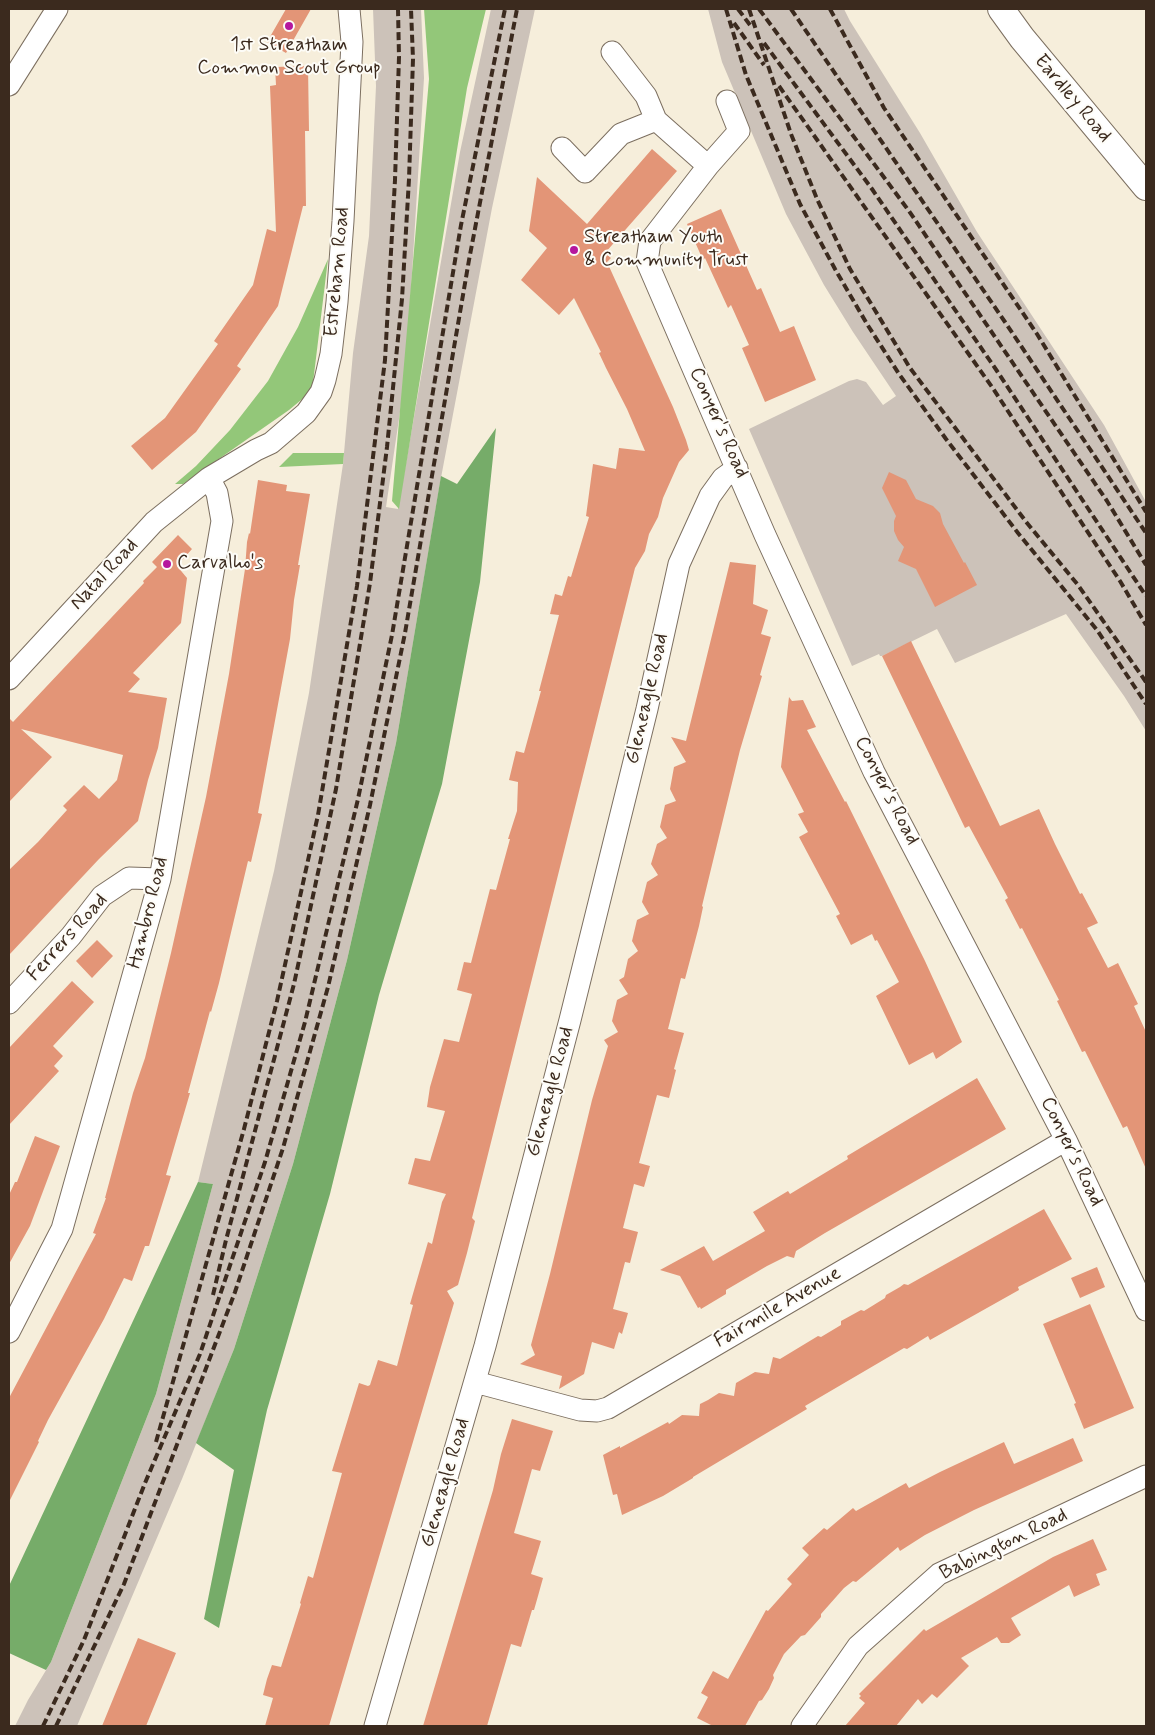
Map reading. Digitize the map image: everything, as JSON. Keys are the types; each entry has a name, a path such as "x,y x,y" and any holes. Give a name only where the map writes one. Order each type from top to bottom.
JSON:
{"street":[{"path":"9,86 57,9"},
{"name":"Estreham Road","path":"209,478 271,443 306,413 320,392 325,380 331,354 337,302 343,221 352,42 349,9"},
{"name":"Eardley Road","path":"1001,9 1022,38 1146,187"},
{"path":"612,52 646,96 656,120 708,166 739,131 727,101"},
{"path":"562,148 585,172 621,134 656,120"},
{"name":"Conyer's Road","path":"708,166 650,241 647,262 765,535 874,772 1066,1140 1146,1310"},
{"name":"Gleneagle Road","path":"375,1726 475,1382 574,1000 646,709 679,564 710,496 723,478 737,468"},
{"name":"Natal Road","path":"9,679 154,522 209,478"},
{"name":"Hambro Road","path":"9,1332 62,1229 160,879 222,521 217,493 209,478"},
{"name":"Ferrers Road","path":"9,1003 71,936 102,896 129,878 160,879"},
{"name":"Fairmile Avenue","path":"475,1382 580,1410 597,1412 608,1408 1066,1140"},
{"name":"Babington Road","path":"802,1726 858,1646 939,1574 1146,1476"}],"shaded area":[{"path":"373,9 421,9 424,78 406,371 386,507 398,509 460,152 491,9 535,9 492,208 440,483 396,743 347,960 293,1164 234,1349 182,1479 77,1726 15,1726 51,1662 156,1394 213,1184 198,1182 274,871 309,693 343,464 353,353 369,236 376,86"},
{"path":"708,9 844,9 920,133 977,232 1104,425 1146,502 1146,731 1124,696 1066,614 955,663 937,629 882,656 879,654 852,666 749,429 849,381 857,379 866,382 883,405 896,396 824,285 786,214 722,62"}],"green space":[{"path":"424,9 486,9 467,88 399,509 392,501 429,79"},
{"path":"328,259 312,391 289,410 183,484 175,484 196,466 230,430 268,381 298,327"},
{"path":"496,428 480,582 442,784 379,995 330,1194 267,1410 219,1628 204,1619 234,1470 196,1443 234,1349 293,1164 347,960 396,743 441,476 457,484"},
{"path":"293,453 344,453 343,464 279,467"},
{"path":"198,1182 213,1184 156,1394 51,1662 46,1670 9,1653 9,1586"}],"building":[{"name":"1st Streatham Common Scout Group","path":"286,9 311,9 286,53 267,42"},
{"path":"308,66 309,131 305,131 306,206 303,206 278,306 237,366 241,369 196,432 152,470 131,446 165,418 218,344 214,341 253,285 267,229 276,232 270,86 276,85 275,67"},
{"path":"652,149 677,171 605,253 611,258 607,262 673,407 689,450 679,462 663,498 658,517 649,534 645,551 635,568 472,1218 475,1221 467,1253 458,1285 447,1291 454,1303 329,1726 265,1726 273,1698 263,1695 267,1679 272,1665 281,1667 308,1576 313,1578 342,1473 332,1471 359,1383 370,1385 378,1360 397,1366 413,1305 410,1304 428,1242 432,1244 442,1202 446,1194 408,1184 415,1158 430,1161 445,1111 427,1107 430,1087 444,1039 459,1042 472,994 457,990 464,962 471,963 490,889 496,890 510,839 508,839 517,811 518,782 509,780 516,751 524,753 541,691 539,691 559,615 550,614 555,594 562,596 568,576 571,577 589,517 586,516 593,464 616,469 619,448 645,451 627,409 599,353 601,352 574,298 559,315 521,280 547,248 529,231 537,177 587,224"},
{"path":"721,209 757,290 761,288 780,332 794,326 816,380 765,402 742,348 749,345 731,305 728,308 687,224"},
{"path":"889,472 906,480 916,499 933,506 940,513 943,524 977,585 935,607 916,569 898,561 904,547 894,531 896,516 882,488"},
{"path":"258,480 287,485 286,491 310,494 298,565 300,565 290,639 258,813 262,814 251,862 248,861 219,983 166,1175 171,1176 149,1246 145,1246 132,1281 124,1278 104,1319 48,1420 9,1502 9,1398 96,1234 93,1233 106,1198 133,1093 145,1058 171,953 206,797 229,674 245,569 247,542 250,534"},
{"path":"178,535 192,549 177,566 187,578 181,623 133,673 140,679 128,692 167,698 158,748 138,821 99,859 9,955 9,870 67,810 63,806 84,785 99,799 117,780 123,755 21,729 52,757 9,802 9,718 13,722 144,583 143,581 157,567 152,562"},
{"path":"730,562 756,565 753,604 768,610 761,634 771,637 760,675 762,676 740,750 702,906 699,926 685,979 681,978 668,1029 684,1033 674,1069 676,1070 669,1098 657,1095 639,1163 650,1166 644,1187 634,1184 623,1228 638,1232 630,1263 625,1262 613,1309 628,1313 622,1334 619,1332 614,1349 592,1342 584,1374 559,1389 562,1376 520,1364 535,1355 531,1345 592,1100 608,1046 604,1040 618,1032 612,1021 617,1000 628,994 619,980 624,977 628,959 638,951 632,941 637,920 649,914 642,902 647,882 658,875 651,864 657,844 667,838 660,827 665,805 676,801 670,789 674,767 686,762 671,737 686,741"},
{"path":"911,641 1000,826 1039,809 1080,894 1082,893 1098,923 1087,928 1108,968 1118,963 1138,1004 1134,1006 1146,1032 1146,1169 1127,1126 1123,1128 1085,1051 1082,1052 1057,1001 1059,1000 1022,928 1020,929 1005,900 1008,898 969,826 965,828 882,656"},
{"path":"789,697 792,701 803,700 816,727 807,730 846,801 925,961 962,1042 936,1059 933,1052 909,1065 876,996 899,982 872,934 851,945 836,916 840,914 799,837 808,832 798,814 804,812 781,767"},
{"path":"97,940 113,956 92,978 76,961"},
{"path":"72,981 94,1002 53,1046 63,1056 54,1066 59,1071 9,1125 9,1048"},
{"path":"977,1078 1006,1129 825,1233 796,1251 794,1258 787,1256 767,1266 726,1290 726,1294 701,1309 700,1307 698,1308 680,1276 660,1270 704,1246 713,1261 765,1231 753,1212 788,1191 790,1194 848,1159 847,1156"},
{"path":"35,1136 60,1146 30,1226 9,1264 9,1195 15,1182 17,1182"},
{"path":"1044,1209 1072,1259 1018,1287 1019,1290 930,1340 928,1336 907,1349 904,1348 805,1406 807,1409 663,1496 622,1515 617,1494 613,1495 603,1455 668,1422 669,1424 682,1415 699,1416 700,1404 719,1393 734,1396 736,1383 755,1372 769,1374 773,1357 780,1359 818,1336 821,1337 841,1325 841,1321 861,1310 864,1311 904,1284 908,1285"},
{"path":"1097,1267 1105,1287 1080,1298 1071,1278"},
{"path":"1090,1304 1134,1408 1084,1429 1074,1404 1076,1403 1043,1324"},
{"path":"512,1419 553,1431 540,1471 532,1469 514,1533 541,1541 531,1574 543,1578 534,1610 532,1610 521,1647 511,1644 487,1726 423,1726 493,1490 501,1454"},
{"path":"1073,1438 1083,1461 974,1510 925,1535 900,1551 898,1547 856,1582 853,1581 844,1588 805,1635 801,1636 784,1654 773,1675 774,1678 769,1689 762,1700 759,1701 745,1726 713,1726 697,1718 708,1697 701,1693 713,1671 728,1679 766,1610 768,1611 792,1584 787,1579 809,1555 802,1548 824,1528 827,1530 853,1508 856,1511 906,1483 909,1488 1004,1442 1014,1464"},
{"path":"1093,1539 1107,1570 1096,1574 1100,1585 1074,1597 1069,1585 1011,1618 1021,1635 1009,1643 1001,1643 997,1637 961,1658 969,1666 937,1698 932,1694 922,1704 918,1699 896,1726 845,1726 865,1703 859,1698 861,1696 859,1694 924,1629 926,1631 1053,1557"},
{"path":"138,1638 176,1653 146,1726 102,1726"}],"railway":[{"path":"156,1442 244,1129 277,1001 318,815 357,586 385,360 395,180 399,57 398,9"},
{"path":"213,1295 294,984 336,789 370,583 387,447 402,299 413,59 411,9"},
{"path":"43,1726 84,1640 145,1483 200,1354 265,1162 305,1022 358,799 392,635 461,225 505,9"},
{"path":"56,1726 124,1584 235,1292 283,1148 328,987 370,805 405,633 469,260 517,9"},
{"path":"726,9 746,75 800,204 867,324 899,374 946,439 1018,533 1097,630 1146,704"},
{"path":"738,9 750,25"},
{"path":"749,9 791,134 817,199 850,269 910,368 1027,523 1078,585 1146,682"},
{"path":"759,9 909,211 1107,501 1146,565"},
{"path":"791,9 1005,322 1146,533"},
{"path":"830,9 884,108 1037,334 1146,512"},
{"path":"734,23 764,65"},
{"path":"764,43 872,189 997,371 1146,596"},
{"path":"779,86 992,387 1120,581 1146,625"}],"place":[{"name":"1st Streatham Common Scout Group","path":"289,26"},
{"name":"Streatham Youth & Community Trust","path":"574,250"},
{"name":"Carvalho's","path":"167,564"}]}
